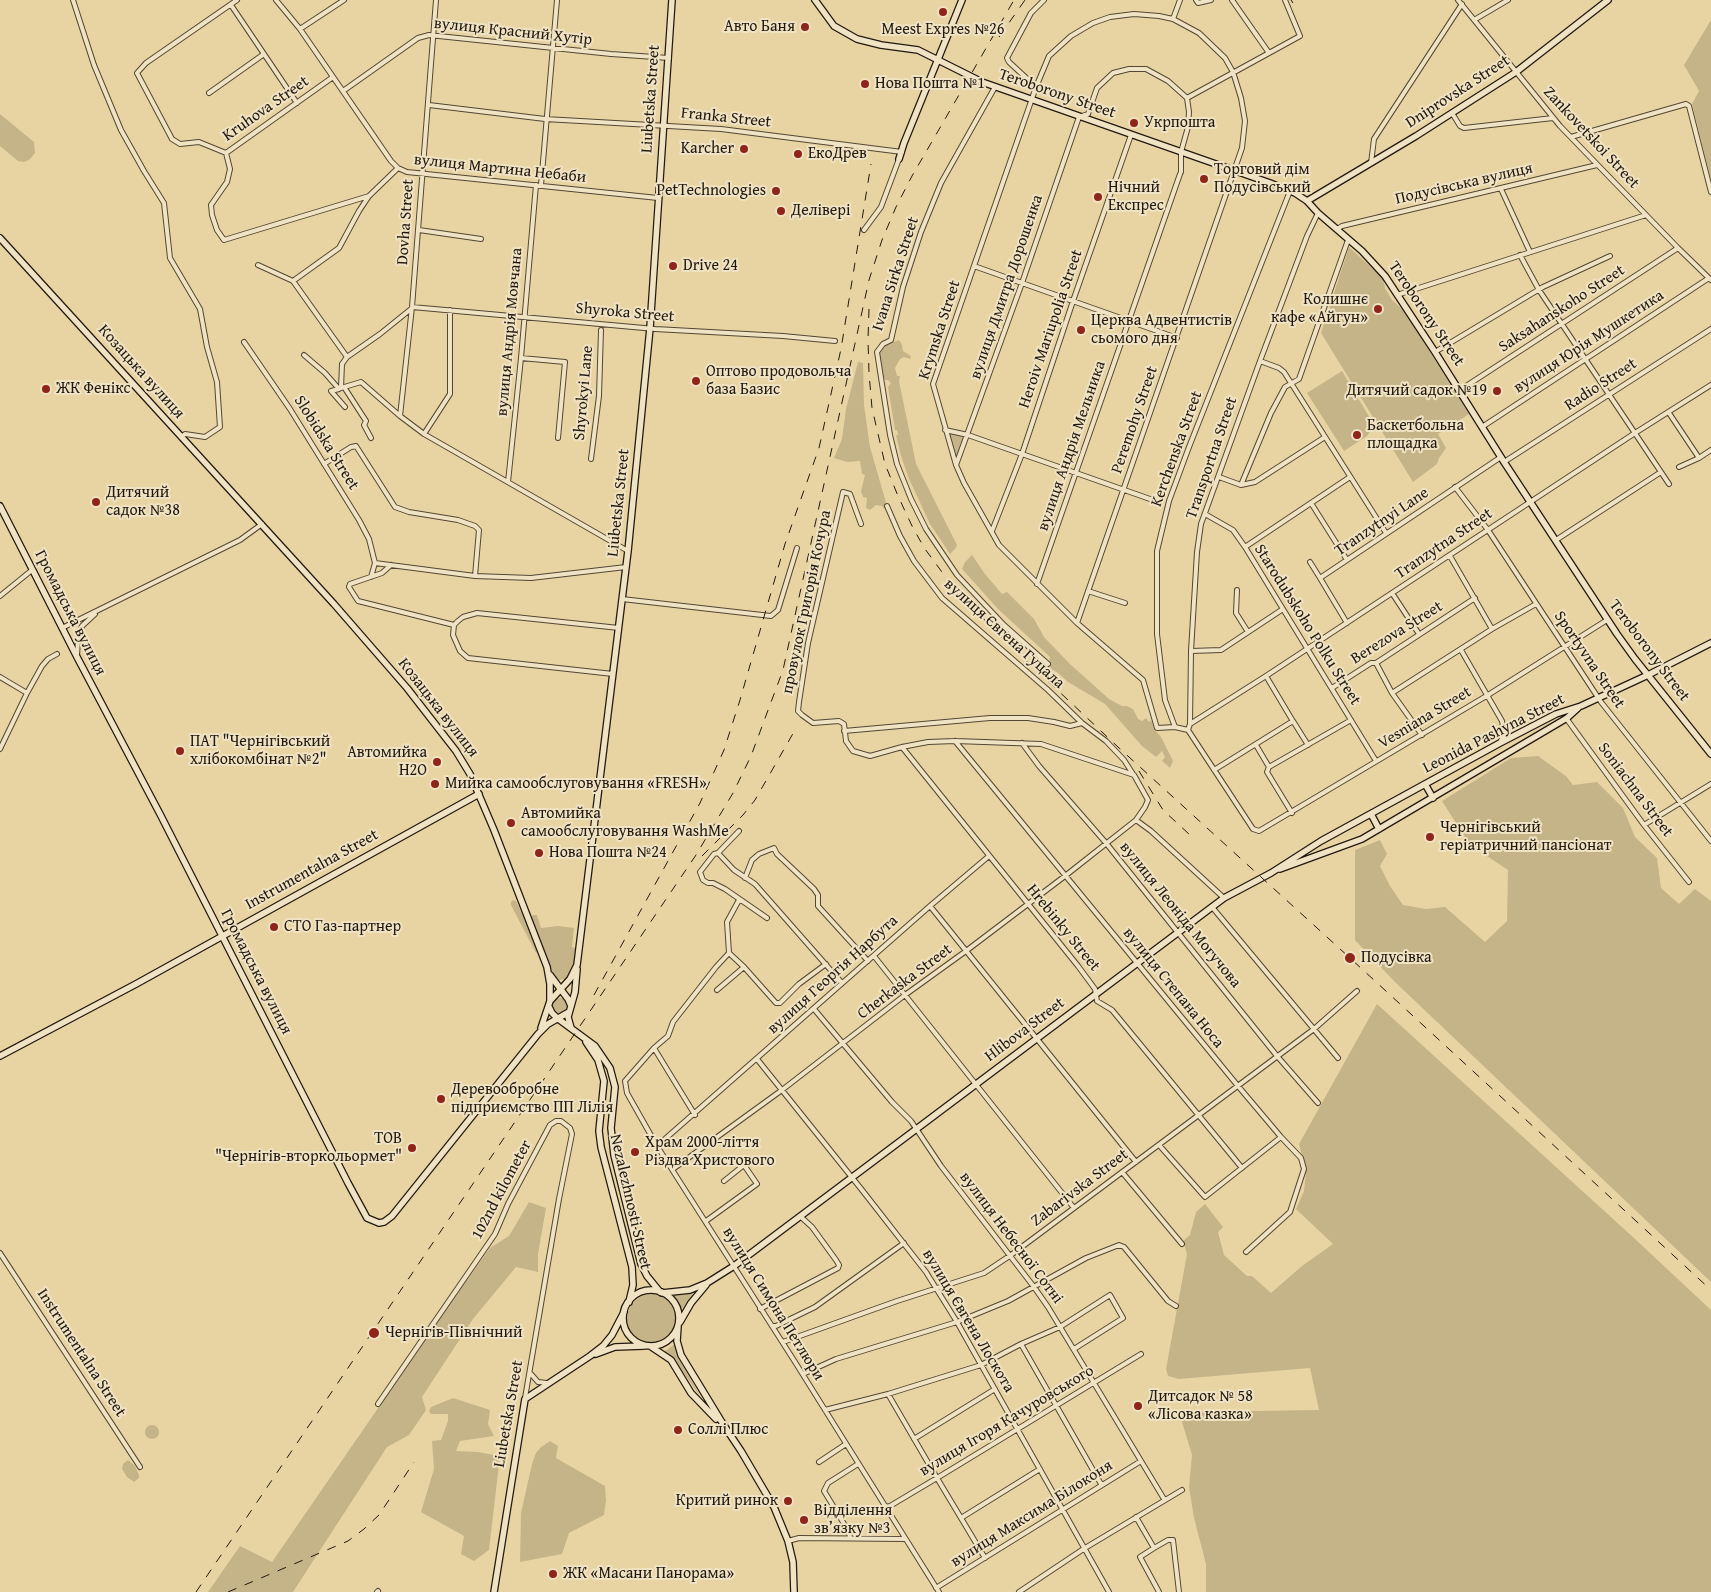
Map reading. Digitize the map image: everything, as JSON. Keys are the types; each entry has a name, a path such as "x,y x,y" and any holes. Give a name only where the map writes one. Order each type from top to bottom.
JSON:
{"main road":[{"name":"Liubetska Street","path":"551,1002 570,979 577,965 619,628 650,328 672,0"},
{"name":"Teroborony Street","path":"814,0 834,26 852,36 881,45 918,50 968,76 995,87 1290,191 1307,202 1375,264 1397,294 1436,352 1502,459 1608,620 1648,675 1711,754"},
{"path":"900,159 937,59 962,0"},
{"name":"Dniprovska Street","path":"1307,202 1516,72 1608,0"},
{"name":"Козацька вулиця","path":"0,238 334,604 428,714 464,762 494,830 548,971 551,1002"},
{"name":"Громадська вулиця","path":"0,506 367,1218 379,1223 392,1216 538,1034"},
{"path":"1580,706 1648,675 1711,643"},
{"name":"Leonida Pashyna Street","path":"1271,873 1321,841 1500,743 1562,712 1580,706"},
{"name":"Leonida Pashyna Street","path":"1271,873 1344,847 1379,829 1566,718 1580,706"},
{"path":"1425,784 1433,798"},
{"name":"Instrumentalna Street","path":"0,1056 136,984 479,794"},
{"path":"1371,814 1379,829"},
{"name":"Hlibova Street","path":"661,1292 690,1290 707,1283 734,1266 1211,906 1271,873"},
{"path":"572,1029 568,1022 575,992 577,965"},
{"path":"548,971 568,999 570,1010"},
{"path":"552,978 560,982 570,979"},
{"path":"538,1034 551,1002 562,995 568,999"},
{"path":"551,1002 558,1017 565,1025"},
{"path":"538,1034 551,1022 570,1010"},
{"path":"551,1022 565,1025 580,1035"},
{"name":"Nezalezhnosti Street","path":"580,1035 600,1052 610,1068 614,1080 611,1128 614,1155 643,1269 661,1292 675,1303 679,1312 677,1341 680,1355 772,1503 788,1541 793,1562 794,1592"},
{"name":"Nezalezhnosti Street","path":"580,1035 593,1050 603,1072 604,1087 599,1131 601,1147 632,1267 633,1285 624,1312 624,1323 628,1334 636,1342 648,1346 672,1360 691,1393 722,1424"},
{"name":"Hlibova Street","path":"679,1324 691,1303 707,1283"},
{"name":"Nezalezhnosti Street","path":"628,1302 637,1294 643,1292 661,1292"},
{"path":"525,1399 590,1356 612,1335 624,1312"},
{"path":"590,1356 615,1347 648,1346 665,1342 674,1335 679,1324"},
{"name":"Liubetska Street","path":"494,1592 525,1399"}],"street":[{"path":"73,0 94,65 121,130 164,203 170,258 200,309 207,347 217,382 220,428 204,437 184,434 181,436"},
{"name":"Kruhova Street","path":"238,0 146,63 137,73 172,139 180,144 199,142 226,153 333,77"},
{"name":"вулиця Мартина Небаби","path":"276,0 300,29 391,161 398,168 407,172 423,174 658,198"},
{"path":"300,29 344,0"},
{"name":"Dovha Street","path":"400,416 419,230 436,0"},
{"name":"вулиця Андрія Мовчана","path":"508,482 557,0"},
{"path":"1036,87 1007,58 1031,13 1044,0"},
{"path":"1173,19 1180,0"},
{"path":"1196,0 1198,3 1211,0"},
{"path":"1232,0 1269,53"},
{"path":"1079,117 1088,114 1098,88 1113,73 1129,69 1146,69 1168,80 1188,98 1300,36 1285,0"},
{"name":"Zankovetskoi Street","path":"1458,0 1553,118 1710,279"},
{"path":"1474,20 1508,0"},
{"path":"1371,163 1374,139 1462,4"},
{"path":"231,5 297,103"},
{"name":"Krymska Street","path":"1173,19 1134,14 1110,17 1093,23 1071,36 1050,56 1031,100 933,384 956,465 998,545 1078,623 1143,680 1157,728 1175,726"},
{"name":"Peremohy Street","path":"1078,623 1242,148 1245,121 1241,98 1233,72 1225,58 1199,33 1173,19"},
{"name":"вулиця Красний Хутір","path":"343,91 418,38 433,35 668,58"},
{"path":"209,93 264,54"},
{"name":"Ivana Sirka Street","path":"995,87 941,182 903,287 891,340 883,344 877,352 890,435 897,464 926,529 957,575 1004,625 1048,664"},
{"name":"вулиця Андрія Мельника","path":"1038,584 1181,173 1182,152 1188,127 1188,98"},
{"path":"1571,137 1686,104 1689,106 1711,192"},
{"name":"Franka Street","path":"429,105 545,119 721,129 902,152"},
{"path":"1452,113 1460,126 1464,128 1553,118"},
{"name":"вулиця Дмитра Дорошенка","path":"956,465 1022,283 1079,117"},
{"name":"Heroiv Mariupolia Street","path":"992,531 1022,454 1131,135"},
{"path":"226,153 230,169 225,186 211,205 217,230 224,240 369,196"},
{"path":"864,230 881,207 900,159"},
{"name":"Подусівська вулиця","path":"1337,230 1342,226 1597,165"},
{"path":"293,282 339,248 369,196 398,168"},
{"path":"1501,188 1530,252"},
{"name":"Kerchenska Street","path":"1175,726 1165,700 1157,634 1157,551 1169,501 1290,191"},
{"name":"Transportna Street","path":"1188,730 1190,724 1191,651 1197,552 1201,524 1307,236 1318,213"},
{"path":"1397,294 1646,215"},
{"path":"419,230 481,239"},
{"path":"1241,485 1271,413 1285,387 1300,379 1348,240"},
{"name":"Saksahanskoho Street","path":"1460,390 1678,248"},
{"path":"1520,255 1539,290 1669,484"},
{"path":"1436,352 1539,290 1610,256"},
{"path":"258,265 293,282 347,357"},
{"path":"974,266 1177,338"},
{"name":"вулиця Юрія Мушкетика","path":"1482,427 1710,279"},
{"path":"341,388 342,364 347,357 412,308"},
{"name":"Shyroka Street","path":"412,308 835,341"},
{"path":"424,434 450,394 450,310"},
{"name":"Radio Street","path":"1502,459 1610,395 1711,329"},
{"name":"Shyrokyi Lane","path":"591,459 599,396 601,330"},
{"name":"Slobidska Street","path":"244,342 285,401 360,520 369,539 375,563"},
{"path":"304,355 341,388 366,421 364,424 371,438"},
{"name":"Shyrokyi Lane","path":"521,358 565,362 558,438"},
{"path":"1260,361 1279,368 1284,372 1386,533"},
{"path":"346,407 331,391 362,382 400,416 424,434 628,551"},
{"name":"Tranzytna Street","path":"1190,724 1711,385"},
{"path":"1668,413 1699,458"},
{"path":"945,430 968,435 1076,474 1150,498"},
{"path":"1219,477 1241,485 1255,482 1325,437"},
{"path":"324,464 351,447 356,446 395,507 409,512 471,523 476,526 479,530 475,576"},
{"path":"1679,467 1711,450"},
{"name":"Tranzytnyi Lane","path":"1320,578 1455,487 1502,459"},
{"path":"1556,540 1661,472"},
{"path":"1245,547 1350,477"},
{"name":"Sportyvna Street","path":"1455,487 1488,530 1598,697 1711,841"},
{"name":"провулок Григорія Кочура","path":"844,731 844,724 839,721 813,723 798,711 808,643 843,492 850,494 861,524"},
{"path":"1311,503 1348,560"},
{"name":"вулиця Євгена Гуцала","path":"887,506 900,536 914,561 942,598 1048,690 1082,723"},
{"name":"Starodubskoho Polku Street","path":"1205,514 1233,530 1245,547 1376,761"},
{"path":"62,628 240,540 262,524"},
{"path":"622,598 770,616 778,610 797,548"},
{"path":"1450,556 1492,629"},
{"path":"1310,562 1347,623"},
{"path":"371,577 375,563 475,576 530,578 626,567"},
{"path":"391,565 382,573 350,584 349,587 358,601 454,625"},
{"path":"0,596 32,570"},
{"path":"1237,590 1236,613 1248,632"},
{"path":"1088,591 1125,603"},
{"path":"1392,593 1419,634"},
{"name":"Berezova Street","path":"1332,688 1371,663 1376,663 1475,598"},
{"path":"1392,693 1492,629 1536,604"},
{"path":"77,657 78,639 82,626 100,609"},
{"path":"1191,651 1221,650 1283,609"},
{"path":"613,674 468,658 460,652 455,642 453,635 454,625 463,617 477,613 619,628"},
{"name":"Vesniana Street","path":"1214,770 1253,829 1259,831 1422,735 1608,620"},
{"path":"1461,650 1502,721 1504,733 1500,743"},
{"path":"0,749 42,666 48,659 57,654"},
{"path":"1376,663 1392,693 1422,735"},
{"path":"1266,676 1308,745"},
{"path":"0,677 27,693"},
{"name":"Soniachna Street","path":"1562,712 1644,825 1689,882"},
{"path":"990,718 1028,718 1070,726 1082,723 1106,741 1124,760 1134,775 1041,744 928,742 870,756 853,751 846,741 844,731 990,718"},
{"path":"1269,767 1351,720"},
{"path":"1175,726 1188,730 1214,770 1294,723"},
{"name":"вулиця Степана Носа","path":"955,741 1238,1086 1301,1158 1304,1169 1290,1212 1246,1252"},
{"name":"вулиця Леоніда Могучова","path":"1022,743 1039,766 1106,843 1277,1056 1318,1103"},
{"path":"1256,745 1269,767 1268,772 1292,813"},
{"name":"Hrebinky Street","path":"902,747 1078,966 1095,989 1097,1002 1112,1010 1242,1168"},
{"name":"Cherkaska Street","path":"673,1169 844,1044 905,995 1065,876 1136,820 1148,800 1134,775"},
{"path":"1644,825 1711,784"},
{"path":"1136,820 1151,831 1224,898"},
{"path":"739,830 718,854 714,854 700,872 700,875 703,880 725,889 767,918"},
{"path":"745,878 752,860 759,854 774,848 777,854 814,889 818,895 818,906 868,961"},
{"path":"718,854 734,870 755,884 842,983"},
{"name":"вулиця Георгія Нарбута","path":"657,1146 695,1115 842,983 989,856"},
{"path":"739,900 727,922 729,953 776,1003 780,1003 799,984 826,964"},
{"path":"930,906 1136,1162"},
{"path":"1211,906 1338,1058"},
{"name":"вулиця Симона Петлюри","path":"729,953 716,966 673,1022 668,1036 654,1048 625,1081 627,1093 657,1146 760,1309 783,1342 937,1590"},
{"path":"874,956 1074,1208"},
{"path":"718,990 744,967"},
{"name":"Zabarivska Street","path":"783,1342 984,1273 1011,1255 1314,1029 1357,991"},
{"name":"вулиця Небесної Сотні","path":"814,1009 892,1102 903,1112 941,1166 1034,1287 1074,1349 1164,1499"},
{"path":"654,1048 695,1115"},
{"name":"вулиця Євгена Лоскота","path":"758,1059 923,1267 957,1322 1018,1429 1107,1591"},
{"name":"102nd kilometer","path":"378,1404 495,1234 508,1204 550,1125 556,1121 566,1124"},
{"name":"Liubetska Street","path":"525,1399 561,1190 571,1143 572,1134 566,1124"},
{"path":"1159,1145 1205,1197 1281,1137"},
{"path":"706,1221 757,1184 744,1165 724,1181"},
{"path":"1122,1172 1182,1244"},
{"path":"760,1309 838,1268 839,1265 816,1233 801,1217"},
{"path":"772,1326 776,1326 815,1306 904,1243"},
{"path":"803,1374 836,1359 957,1322 1008,1301 1086,1258 1119,1246 1124,1247 1168,1301 1176,1306"},
{"name":"Instrumentalna Street","path":"0,1254 140,1467"},
{"path":"825,1410 888,1394 981,1365 1021,1344 1060,1327 1110,1295 1123,1318 1074,1349"},
{"path":"1021,1344 1101,1484"},
{"name":"вулиця Ігоря Качуровського","path":"885,1507 890,1506 937,1478 1140,1354"},
{"path":"530,1372 532,1377 538,1382 547,1383"},
{"path":"914,1439 995,1389"},
{"path":"888,1394 985,1558"},
{"path":"819,1462 846,1444"},
{"name":"вулиця Максима Білоконя","path":"937,1590 1101,1484 1141,1461"},
{"path":"850,1538 849,1532 824,1490 828,1483 858,1464"},
{"path":"961,1518 1040,1469"},
{"path":"1019,1592 1085,1548 1164,1499 1182,1490"},
{"path":"1136,1517 1154,1548"},
{"path":"788,1541 799,1538 905,1539"},
{"path":"1159,1592 1140,1557 1168,1540 1173,1540 1179,1592"}],"shaded area":[{"path":"1711,20 1711,180 1692,104 1699,91 1684,65"},
{"path":"0,114 34,142 35,153 29,160 24,162 18,161 0,146"},
{"path":"1349,247 1383,278 1385,288 1392,300 1404,311 1469,414 1438,434 1446,448 1437,464 1413,482 1321,333"},
{"path":"899,340 903,351 911,356 910,359 904,357 900,359 895,368 897,376 900,376 899,381 916,464 957,545 950,554 930,524 909,479 901,456 888,387 891,383 885,380 881,372 879,356 883,346"},
{"path":"858,362 863,363 864,405 870,447 887,506 884,509 882,506 876,505 870,510 866,508 867,498 863,497 861,491 865,475 862,474 860,461 847,462 834,458 842,439 846,409"},
{"path":"1342,371 1374,425 1367,436 1344,451 1307,393"},
{"path":"947,432 966,433 957,458 954,456"},
{"path":"972,555 1002,594 1007,592 1034,619 1044,637 1070,664 1109,699 1133,709 1138,719 1142,721 1146,718 1149,722 1151,720 1173,761 1170,768 1162,761 1165,757 1162,751 1156,757 1142,746 1105,704 1068,682 1051,669 1050,657 998,609 962,569 965,562"},
{"path":"1538,756 1566,776 1573,785 1597,782 1623,808 1635,837 1657,858 1661,888 1679,904 1695,889 1711,901 1711,1282 1395,982 1355,940 1355,850 1380,840 1387,854 1380,866 1390,886 1403,905 1426,909 1445,907 1485,942 1507,921 1508,870 1470,845 1442,801 1511,758"},
{"path":"513,900 516,901 528,926 536,953 511,905"},
{"path":"533,915 537,915 541,928 558,926 574,928 572,947 575,948 574,967 566,979 559,980 554,976 531,918"},
{"path":"560,998 566,1000 568,1006 566,1012 560,1014 554,1012 552,1006 554,1000"},
{"path":"1377,1004 1711,1310 1711,1592 1206,1592 1206,1564 1194,1518 1189,1487 1192,1455 1182,1422 1185,1412 1319,1410 1310,1368 1179,1379 1168,1376 1166,1369 1187,1254 1183,1241 1190,1235 1196,1212 1205,1204 1223,1227 1218,1232 1224,1255 1247,1276 1252,1276 1271,1293 1302,1266 1333,1244 1296,1209 1304,1191 1306,1172 1299,1144"},
{"path":"529,1202 546,1208 538,1254 538,1272 516,1267 473,1319 422,1397 426,1410 409,1435 387,1447 293,1592 208,1592 240,1546 272,1562 447,1308 490,1248 509,1236"},
{"path":"691,1292 693,1295 683,1310 672,1294"},
{"path":"652,1294 661,1296 672,1305 677,1319 675,1328 666,1339 652,1344 643,1342 632,1333 627,1319 629,1310 638,1299"},
{"path":"675,1344 677,1356 702,1399 674,1359 664,1352"},
{"path":"453,1398 490,1410 488,1424 494,1436 460,1441 456,1451 500,1456 489,1550 474,1561 461,1554 464,1536 421,1512 434,1469 432,1441 441,1440 448,1421 448,1414 431,1414 429,1411 431,1407"},
{"path":"149,1425 155,1425 159,1432 155,1439 149,1439 145,1435 145,1429"},
{"path":"550,1441 558,1446 556,1458 605,1486 604,1515 569,1533 562,1554 520,1562 521,1513 532,1464 536,1453"},
{"path":"128,1460 135,1466 139,1475 139,1478 134,1482 127,1477 122,1469 123,1464"}],"railway":[{"path":"196,1592 696,855 733,793 751,756 783,670 869,280 882,240 912,176 1014,0"},
{"path":"999,37 1025,0"},
{"path":"594,995 700,803 724,750 785,544 819,448 841,349 871,164"},
{"path":"869,309 868,340 872,408 885,464 913,528 925,549 953,587 1002,638 1118,747 1711,1290"},
{"path":"702,856 743,815 755,800 795,730"},
{"path":"1139,771 1163,810 1190,835"},
{"path":"228,1592 348,1541 379,1515 414,1462"}],"place":[{"name":"Meest Expres №26","path":"943,12"},
{"name":"Авто Баня","path":"805,27"},
{"name":"Нова Пошта №1","path":"865,84"},
{"name":"Укрпошта","path":"1134,123"},
{"name":"Kаrcher","path":"744,149"},
{"name":"ЕкоДрев","path":"798,154"},
{"name":"Торговий дім Подусівський","path":"1204,179"},
{"name":"PetTechnologies","path":"776,191"},
{"name":"Нічний Експрес","path":"1098,197"},
{"name":"Делівері","path":"781,211"},
{"name":"Drive 24","path":"673,266"},
{"name":"Колишнє кафе «Айгун»","path":"1378,309"},
{"name":"Церква Адвентистів сьомого дня","path":"1081,330"},
{"name":"Оптово продовольча база Базис","path":"696,381"},
{"name":"ЖК Фенікс","path":"46,389"},
{"name":"Дитячий садок №19","path":"1497,391"},
{"name":"Баскетбольна площадка","path":"1357,435"},
{"name":"Дитячий садок №38","path":"96,502"},
{"name":"ПАТ \"Чернігівський хлібокомбінат №2\"","path":"180,751"},
{"name":"Автомийка H2O","path":"437,762"},
{"name":"Мийка самообслуговування «FRESH»","path":"435,784"},
{"name":"Автомийка самообслуговування WashMe","path":"511,823"},
{"name":"Чернігівський геріатричний пансіонат","path":"1430,837"},
{"name":"Нова Пошта №24","path":"539,853"},
{"name":"СТО Газ-партнер","path":"274,927"},
{"name":"Подусівка","path":"1350,958"},
{"name":"Деревообробне підприємство ПП Лілія","path":"441,1099"},
{"name":"ТОВ \"Чернігів-вторкольормет\"","path":"412,1148"},
{"name":"Храм 2000-ліття Різдва Христового","path":"635,1152"},
{"name":"Чернігів-Північний","path":"374,1333"},
{"name":"Дитсадок № 58 «Лісова казка»","path":"1138,1406"},
{"name":"Соллі Плюс","path":"678,1430"},
{"name":"Критий ринок","path":"788,1501"},
{"name":"Відділення зв’язку №3","path":"804,1520"},
{"name":"ЖК «Масани Панорама»","path":"553,1574"}]}
